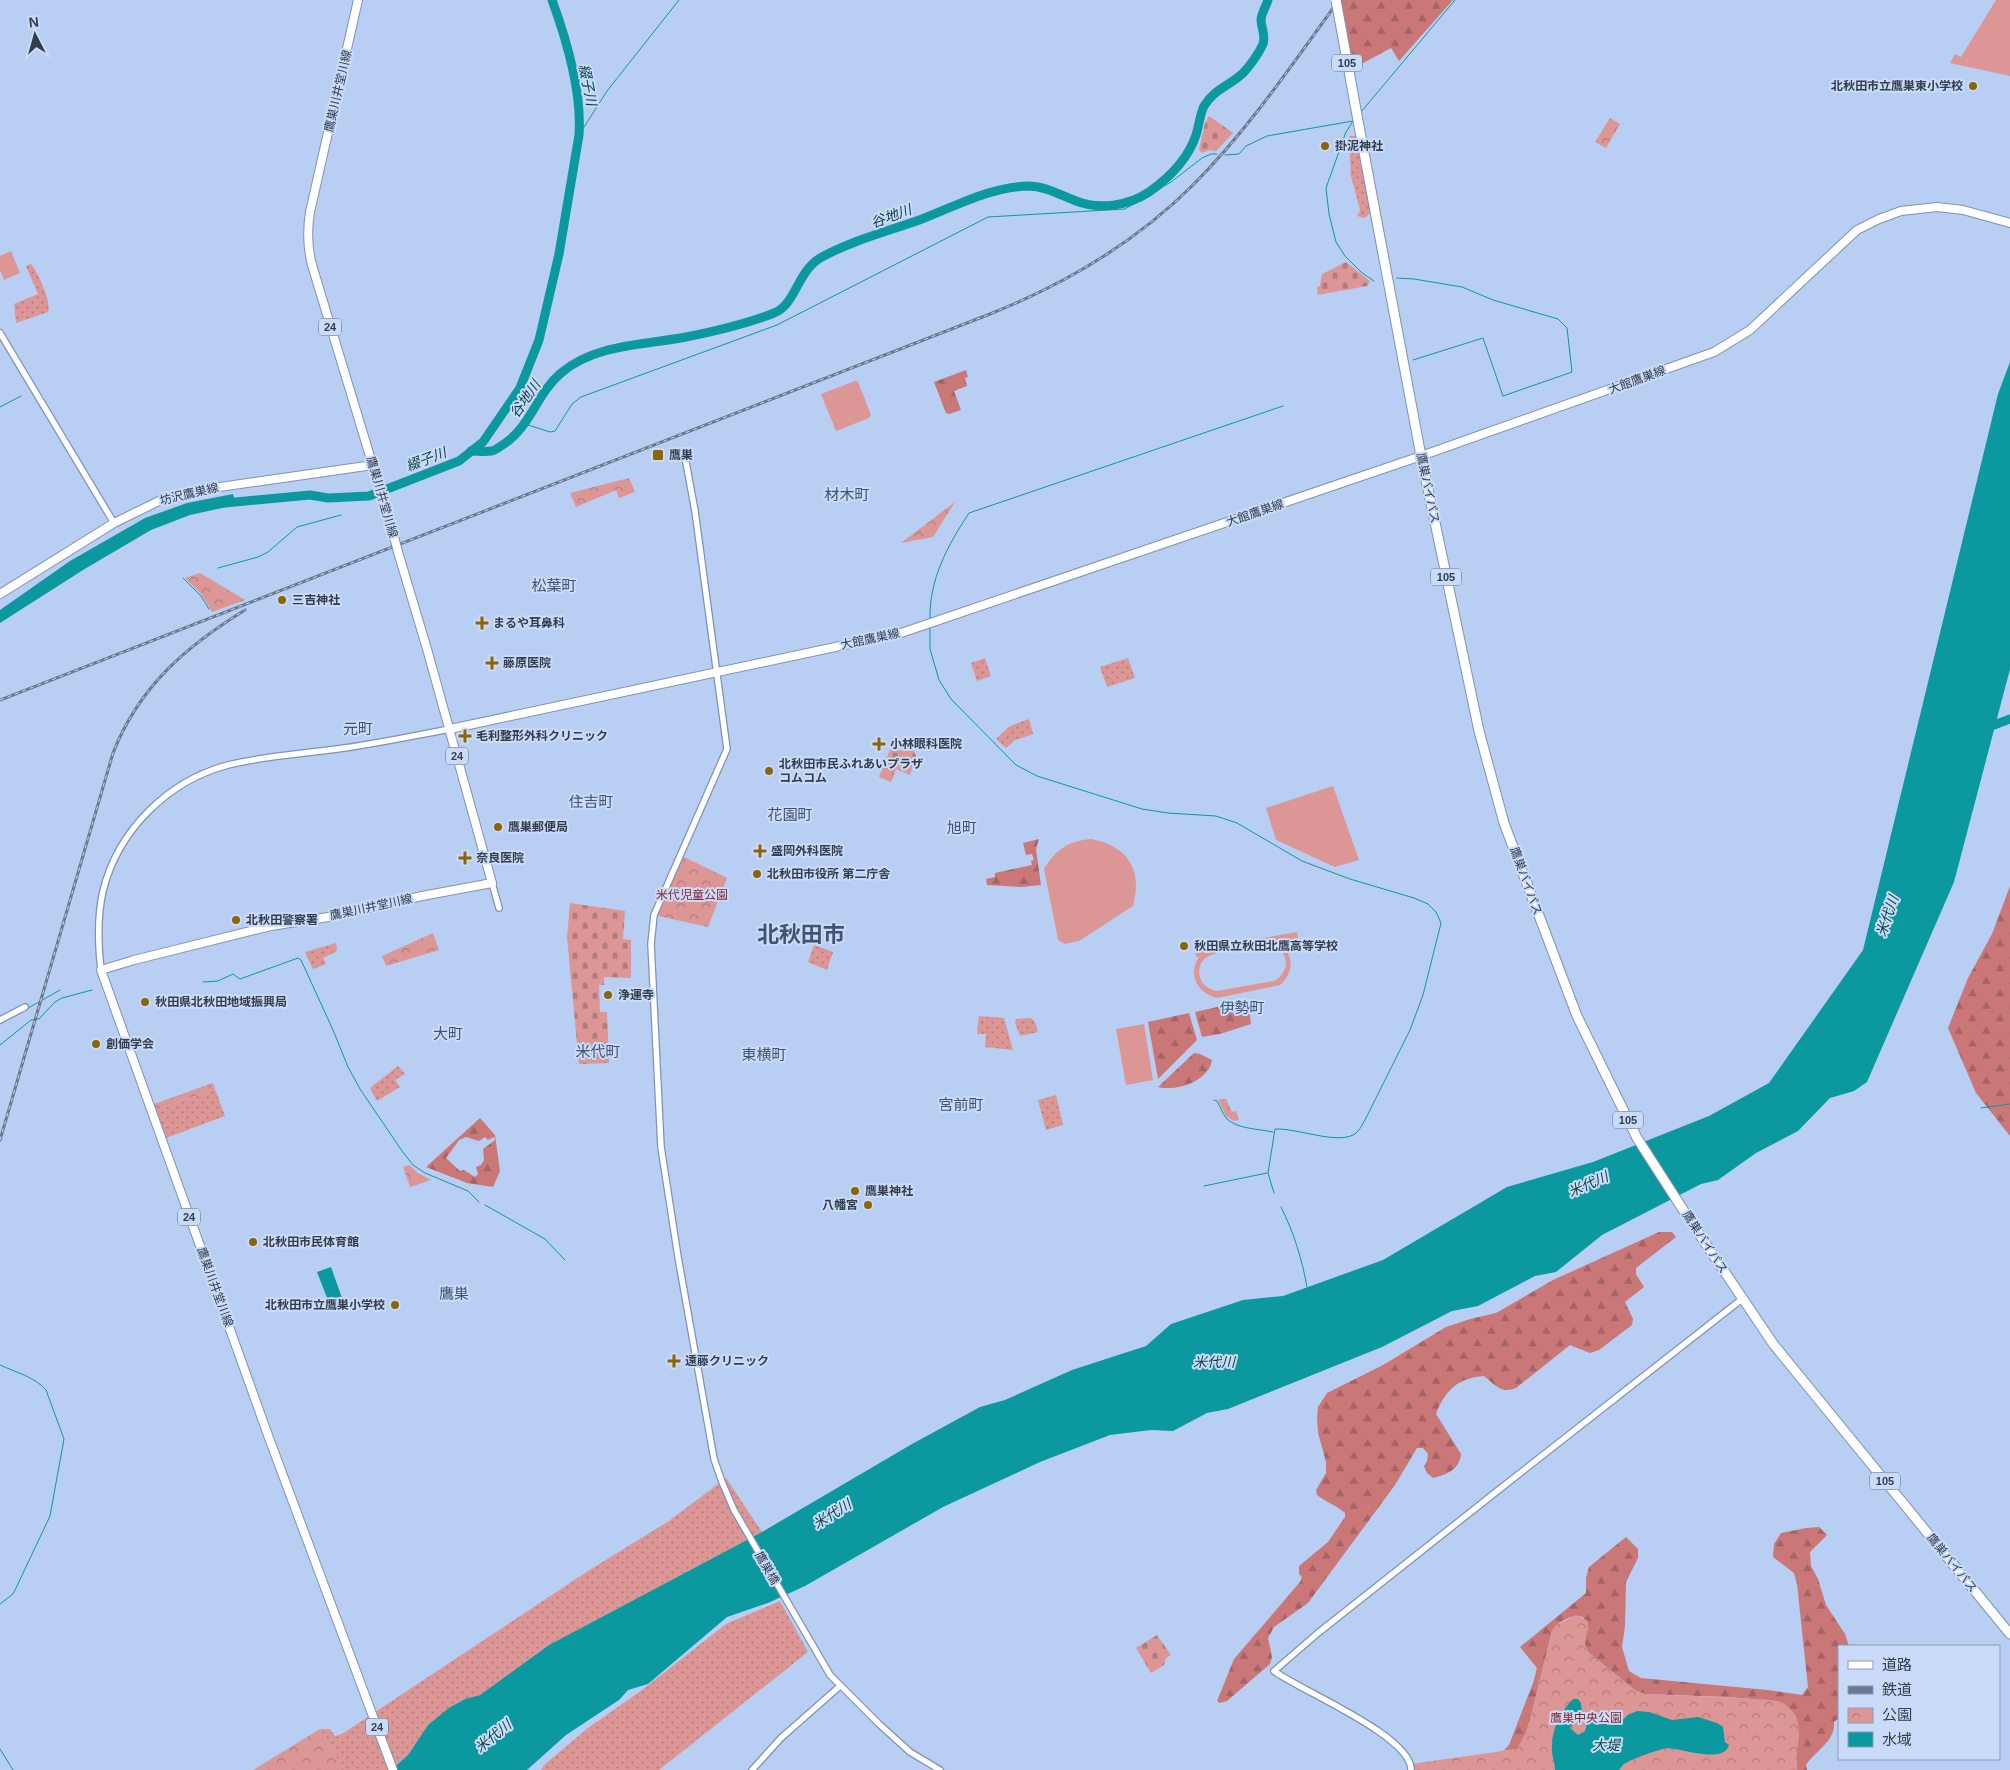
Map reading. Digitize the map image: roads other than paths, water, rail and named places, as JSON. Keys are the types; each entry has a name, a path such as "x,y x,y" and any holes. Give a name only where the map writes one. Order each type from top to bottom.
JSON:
{"highway":[{"name":"鷹巣バイパス","path":"1336,0 1421,456 1477,722 1504,823 1577,1016 1638,1138 1689,1219 1774,1345 2010,1634"}],"main road":[{"name":"鷹巣川井堂川線","path":"358,0 310,212 307,236 312,265 392,529 492,883 328,917 270,926 101,970 269,1438 393,1770"},
{"name":"大館鷹巣線","path":"450,729 901,633 1421,456 1714,352 1750,330 1857,230 1879,219 1901,211 1937,207 1963,210 2009,222"},
{"name":"坊沢鷹巣線","path":"0,594 114,523 161,500 199,490 373,465"}],"street":[{"path":"0,333 114,523"},
{"name":"鷹巣橋","path":"685,457 695,511 727,749 654,915 651,944 661,1147 678,1257 717,1466 734,1510 824,1666 840,1686 910,1752 940,1770"},
{"path":"101,970 98,923 107,877 128,836 145,815 163,798 196,777 228,765 396,740 450,729"},
{"path":"492,883 499,908"},
{"path":"0,1020 24,1007"},
{"path":"1411,1770 1411,1764 1388,1737 1369,1724 1310,1693 1274,1671 1318,1633 1742,1299"},
{"path":"752,1770 781,1738 840,1686"}],"water":[{"name":"米代川","path":"2010,362 2010,669 1954,882 1867,1082 1854,1091 1830,1098 1798,1131 1756,1153 1718,1180 1701,1184 1602,1235 1556,1272 1535,1276 1478,1306 1452,1311 1382,1347 1228,1409 1207,1413 1173,1431 1151,1430 1110,1435 1040,1462 943,1507 805,1586 768,1603 727,1617 648,1684 628,1690 619,1700 566,1735 527,1770 391,1770 408,1755 428,1725 449,1708 465,1699 480,1695 549,1645 762,1532 912,1444 980,1407 1005,1400 1072,1370 1146,1346 1171,1324 1243,1300 1283,1296 1383,1260 1507,1187 1593,1162 1709,1116 1769,1083 1863,950 1998,394"},
{"path":"233,494 236,505 190,515 151,530 83,570 0,623 0,610 70,561 145,518 187,503"},
{"path":"331,1267 342,1298 329,1303 317,1272"},
{"name":"大堤","path":"1573,1699 1578,1699 1581,1703 1582,1714 1570,1728 1578,1735 1585,1731 1588,1720 1594,1713 1609,1715 1614,1721 1620,1722 1628,1715 1637,1711 1649,1712 1672,1720 1698,1717 1717,1723 1723,1727 1725,1742 1729,1745 1726,1751 1711,1755 1668,1748 1627,1762 1619,1770 1555,1770 1552,1739 1555,1726 1561,1714"}],"waterway":[{"name":"綴子川","path":"225,503 310,495 328,498 369,496 459,461 483,442 520,388 539,340 559,254 579,135 576,84 568,49 552,0"},
{"path":"579,135 607,91 679,0"},
{"name":"谷地川","path":"471,451 493,451 513,437 528,419 553,381 574,363 604,351 686,337 742,324 774,313 787,303 807,270 814,263 834,251 859,241 922,219 987,193 1014,187 1028,186 1040,188 1085,204 1104,206 1132,201 1141,197 1171,174 1183,160 1193,144 1204,106 1208,100 1243,73 1257,55 1264,41 1261,19 1268,0"},
{"path":"1361,112 1455,0"},
{"path":"1353,121 1346,132 1326,188 1329,214 1336,242 1345,256 1361,272 1374,281"},
{"path":"1225,155 1239,154 1246,146 1267,136 1353,121"},
{"path":"525,424 550,432 555,431 572,404 581,397 777,325 988,217 1125,209 1171,182 1202,158 1211,154 1217,154"},
{"path":"1397,278 1462,287 1493,300 1558,319 1567,328 1572,372 1503,396 1483,338 1413,360"},
{"path":"0,407 21,396"},
{"path":"930,619 936,576 947,550 969,513 1283,406"},
{"path":"218,568 258,557 268,552 297,527 341,515"},
{"path":"183,578 201,596 209,609"},
{"path":"930,626 930,649 939,680 951,699 1016,765 1037,776 1142,809 1168,813 1216,816 1237,823 1302,861 1350,879 1414,898 1428,904 1436,912 1441,923 1423,995 1410,1030 1363,1124 1355,1134 1336,1138 1275,1129 1268,1173 1274,1193"},
{"path":"1986,728 2010,719"},
{"path":"203,982 218,981 233,974 240,979 298,958 301,960 348,1067 360,1089 402,1151 413,1165 425,1173 468,1191 479,1202"},
{"path":"0,1024 60,990"},
{"path":"0,1045 31,1020 39,1019 55,1002 62,998 92,990"},
{"path":"1214,1100 1217,1101 1227,1119 1237,1125 1273,1132"},
{"path":"1981,1108 2010,1104"},
{"path":"1204,1186 1267,1173"},
{"path":"485,1205 545,1239 565,1260"},
{"path":"1281,1207 1297,1246 1307,1287"},
{"path":"0,1365 31,1378 46,1390 64,1439 50,1516 13,1594 0,1604"},
{"path":"0,1749 13,1770"}],"railway":[{"path":"0,700 990,314 1072,275 1098,260 1148,225 1193,185 1252,118 1339,0"},
{"path":"0,1140 113,753 124,729 136,708 166,671 203,639 245,610"}],"place":[{"name":"北秋田市立鷹巣東小学校","path":"1973,86"},
{"name":"掛泥神社","path":"1325,146"},
{"name":"鷹巣","path":"658,455"},
{"name":"三吉神社","path":"282,600"},
{"name":"まるや耳鼻科","path":"482,623"},
{"name":"藤原医院","path":"492,663"},
{"name":"毛利整形外科クリニック","path":"465,736"},
{"name":"小林眼科医院","path":"879,744"},
{"name":"北秋田市民ふれあいプラザ コムコム","path":"769,771"},
{"name":"鷹巣郵便局","path":"498,827"},
{"name":"盛岡外科医院","path":"760,851"},
{"name":"奈良医院","path":"465,858"},
{"name":"北秋田市役所 第二庁舎","path":"757,874"},
{"name":"北秋田警察署","path":"236,920"},
{"name":"秋田県立秋田北鷹高等学校","path":"1184,946"},
{"name":"浄運寺","path":"608,995"},
{"name":"秋田県北秋田地域振興局","path":"145,1002"},
{"name":"創価学会","path":"96,1044"},
{"name":"鷹巣神社","path":"855,1191"},
{"name":"八幡宮","path":"868,1205"},
{"name":"北秋田市民体育館","path":"253,1242"},
{"name":"北秋田市立鷹巣小学校","path":"395,1305"},
{"name":"遠藤クリニック","path":"674,1361"}],"district":[{"name":"材木町","path":"847,495"},
{"name":"松葉町","path":"554,586"},
{"name":"元町","path":"358,729"},
{"name":"住吉町","path":"591,802"},
{"name":"花園町","path":"790,815"},
{"name":"旭町","path":"962,828"},
{"name":"北秋田市","path":"801,934"},
{"name":"伊勢町","path":"1242,1008"},
{"name":"大町","path":"448,1034"},
{"name":"米代町","path":"598,1052"},
{"name":"東横町","path":"764,1055"},
{"name":"宮前町","path":"961,1105"},
{"name":"鷹巣","path":"454,1294"}],"park label":[{"name":"米代児童公園","path":"692,895"},
{"name":"鷹巣中央公園","path":"1586,1718"}]}
